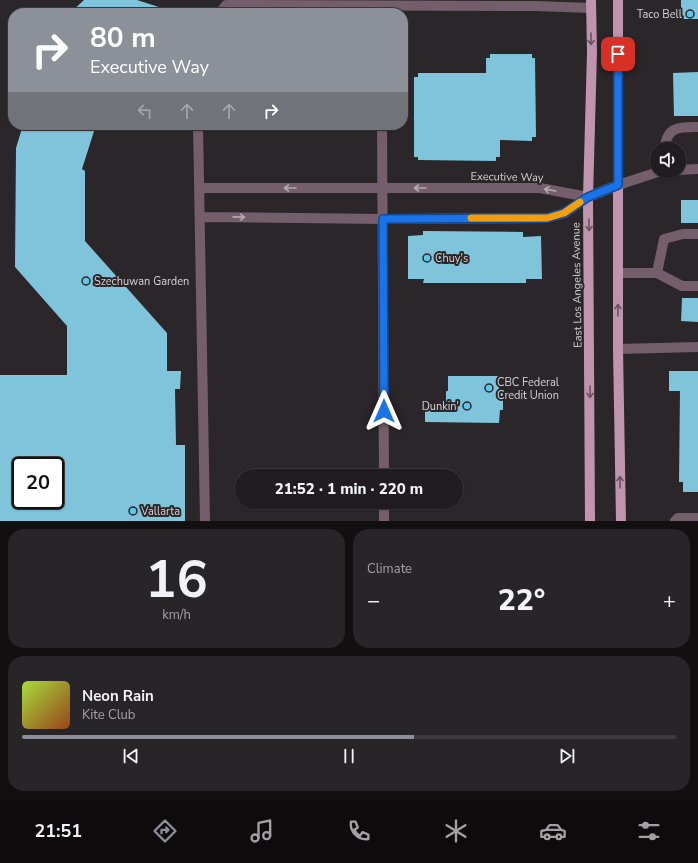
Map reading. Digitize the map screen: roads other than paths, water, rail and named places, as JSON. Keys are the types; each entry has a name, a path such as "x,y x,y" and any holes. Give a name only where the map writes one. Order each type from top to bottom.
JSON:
{"main road":[{"path":"618,0 618,349 621,521"},
{"name":"East Los Angeles Avenue","path":"590,521 588,197 591,4"},
{"path":"588,197 618,185"}],"lane":[{"path":"408,8 591,4"},
{"path":"224,8 226,5 343,8"},
{"path":"665,142 669,134 675,128 698,127"},
{"path":"198,130 205,521"},
{"path":"382,130 384,469"},
{"path":"686,170 698,169"},
{"path":"618,185 650,175"},
{"name":"Executive Way","path":"199,188 540,188 588,197"},
{"path":"200,217 383,219 547,218 564,213 588,197"},
{"path":"657,273 664,239 683,234 698,234"},
{"path":"618,273 657,273 682,286 698,286"},
{"path":"618,349 698,347"},
{"path":"384,509 384,521"},
{"path":"675,521 678,518 698,518"}],"place":[{"name":"Taco Bell","path":"690,14"},
{"name":"Chuy's","path":"427,258"},
{"name":"Szechuwan Garden","path":"86,281"},
{"name":"CBC Federal Credit Union","path":"489,388"},
{"name":"Dunkin'","path":"467,406"},
{"name":"Vallarta","path":"133,511"}]}
